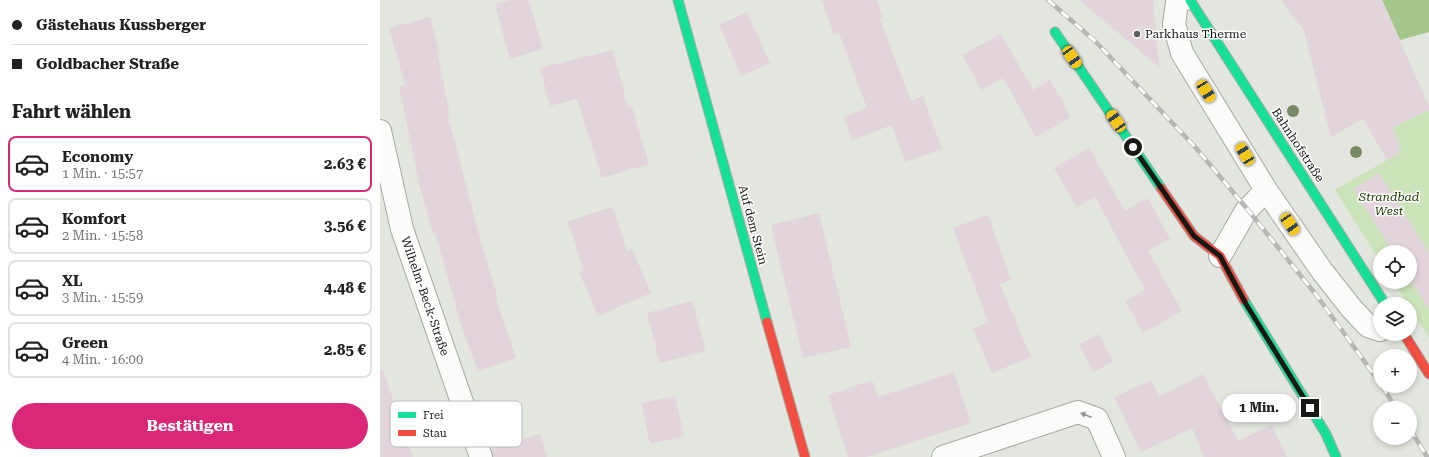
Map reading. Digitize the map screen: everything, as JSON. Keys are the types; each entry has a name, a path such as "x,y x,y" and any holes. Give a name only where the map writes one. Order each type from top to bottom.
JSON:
{"street":[{"name":"Auf dem Stein","path":"678,0 805,457"},
{"path":"1183,0 1177,3 1174,24 1182,53 1266,190 1322,271 1368,326 1373,328"},
{"name":"Bahnhofstraße","path":"1190,0 1381,297"},
{"path":"1055,32 1194,236 1220,256 1246,304 1326,434 1336,457"},
{"name":"Wilhelm-Beck-Straße","path":"380,132 402,229 462,401"},
{"path":"1220,256 1246,211 1266,190"},
{"path":"1408,341 1429,374"},
{"path":"943,457 1078,412 1097,419 1114,457"},
{"name":"Wilhelm-Beck-Straße","path":"478,447 481,457"}],"green space":[{"name":"Strandbad West","path":"1429,110 1429,338 1417,319 1417,297 1403,297 1398,289 1417,289 1417,245 1373,245 1373,250 1335,190 1401,152 1393,127"}],"shaded area":[{"path":"1382,0 1429,0 1429,32 1400,40"}],"building":[{"path":"510,0 529,0 543,49 510,59 495,4"},
{"path":"822,0 877,0 883,18 880,19 911,101 923,96 942,149 905,162 892,125 852,140 844,117 867,108 839,33 834,35"},
{"name":"Parkhaus Therme","path":"1079,0 1153,0 1159,67"},
{"path":"1281,0 1382,0 1429,106 1429,110 1393,127 1401,152 1387,160 1363,119 1331,137 1304,31"},
{"path":"747,12 770,63 741,76 719,25"},
{"path":"430,17 439,50 437,51 450,116 448,116 480,238 498,299 496,300 516,358 478,371 461,325 435,233 433,234 420,187 399,86 405,85 389,28"},
{"path":"1001,34 1033,90 1050,80 1071,117 1036,137 1003,78 982,90 962,55"},
{"path":"613,50 628,108 632,107 649,164 602,178 577,99 550,106 540,68"},
{"path":"1089,148 1125,211 1148,198 1170,239 1148,251 1182,311 1143,333 1125,301 1145,290 1095,197 1077,207 1054,168"},
{"path":"1379,173 1429,253 1429,310 1416,289 1417,289 1417,245 1389,245 1353,189"},
{"path":"613,207 627,251 632,249 651,293 598,316 579,272 583,270 568,221"},
{"path":"819,213 851,347 803,358 771,225"},
{"path":"988,215 1011,280 1000,284 1031,357 992,373 973,328 988,322 953,228"},
{"path":"692,301 706,351 660,363 647,313"},
{"path":"1099,334 1113,362 1093,372 1079,344"},
{"path":"380,370 383,370 394,401 390,401 390,447 410,447 413,457 380,457"},
{"path":"954,372 971,423 866,457 848,457 828,395 872,380 878,397"},
{"path":"1203,374 1238,441 1272,425 1287,457 1202,457 1204,456 1192,428 1141,452 1114,397 1151,380 1159,397"},
{"path":"675,396 684,436 650,444 641,403"},
{"path":"540,434 547,457 493,457 492,449 498,447 522,447 522,440"}],"railway":[{"path":"1048,0 1095,41 1196,148 1317,296 1373,373"},
{"path":"1386,393 1392,401"},
{"path":"1417,441 1427,457"}],"traffic: fast":[{"path":"678,0 767,322"},
{"path":"1190,0 1381,297"},
{"path":"1055,32 1161,188"},
{"path":"1244,300 1326,434 1336,457"}],"traffic: jam":[{"path":"1161,188 1194,236 1220,256 1244,300"},
{"path":"767,322 805,457"},
{"path":"1408,341 1429,374"}],"place":[{"name":"Parkhaus Therme","path":"1137,34"}],"route":[{"path":"1133,147 1194,236 1220,256 1246,304 1310,408"}]}
